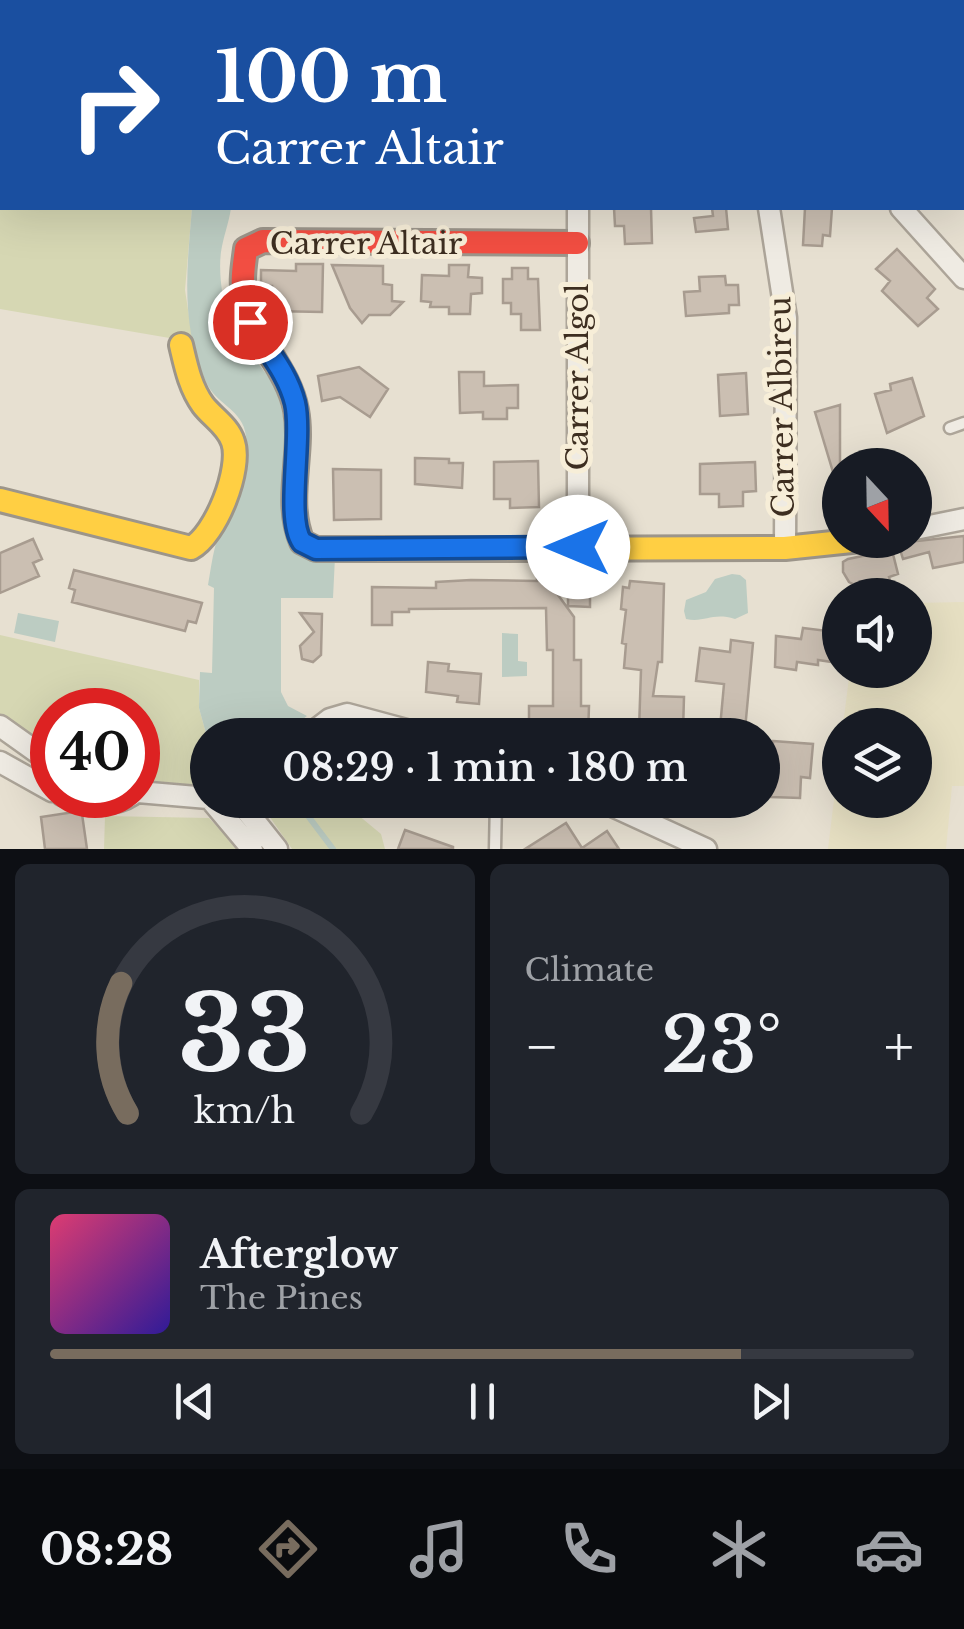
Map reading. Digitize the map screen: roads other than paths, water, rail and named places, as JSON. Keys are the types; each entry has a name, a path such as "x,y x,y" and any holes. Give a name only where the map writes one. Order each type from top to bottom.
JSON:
{"street":[{"name":"Carrer Algol","path":"578,210 578,547"},
{"name":"Carrer Albireu","path":"769,210 786,318 785,548"},
{"path":"903,210 964,278"},
{"name":"Carrer Altair","path":"577,243 263,240 246,248 244,281 250,322 278,362 295,405 295,526 302,542 316,549 785,548 822,544"},
{"path":"0,500 191,548 203,544 212,533 236,454 235,444 229,430 200,401 182,345"},
{"path":"932,526 964,519"},
{"path":"333,718 347,714 362,718"},
{"path":"0,726 30,748"},
{"path":"0,762 30,779"},
{"path":"160,795 190,797"},
{"path":"225,818 252,849"},
{"path":"253,818 278,849"},
{"path":"638,818 706,849"}],"lane":[{"path":"950,428 964,423"},
{"path":"495,849 496,818"}],"waterway":[{"path":"310,818 333,849"}]}
